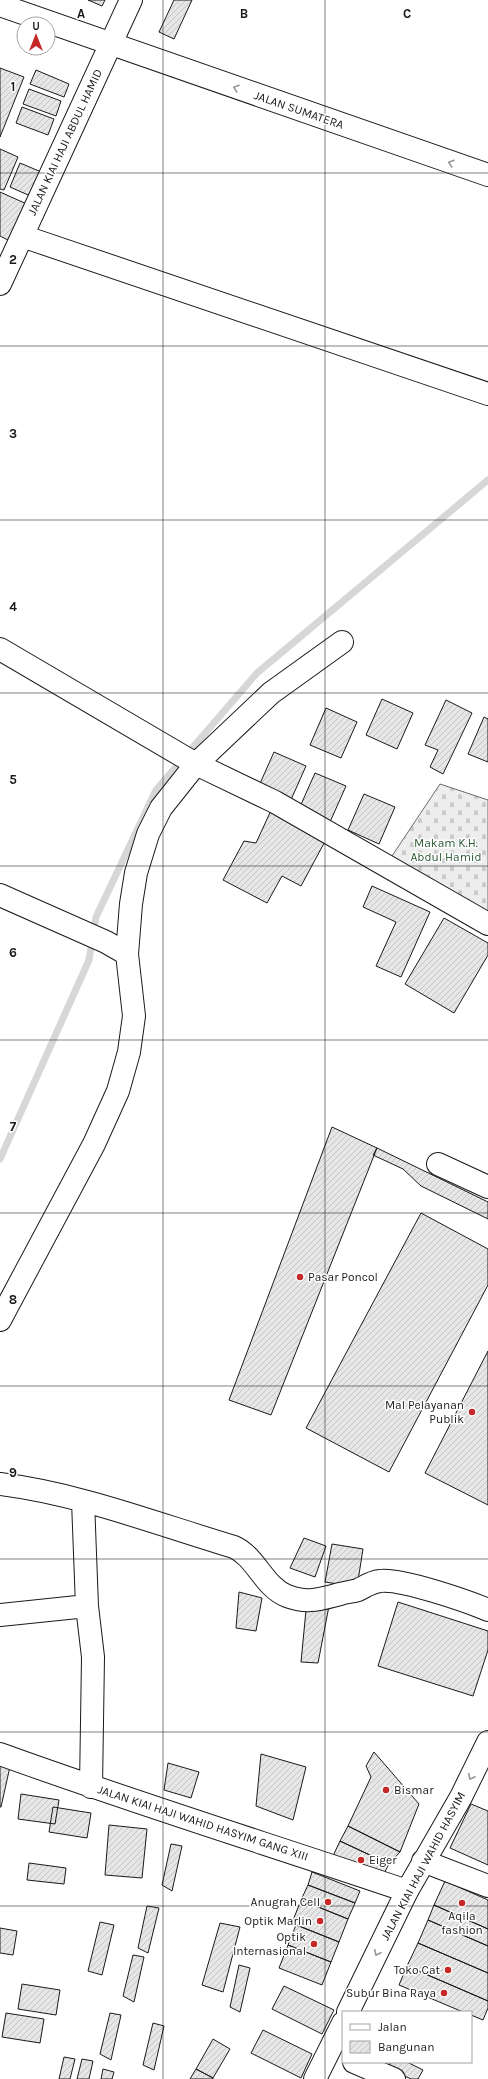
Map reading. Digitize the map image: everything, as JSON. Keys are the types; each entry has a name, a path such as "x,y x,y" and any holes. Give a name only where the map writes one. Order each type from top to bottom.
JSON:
{"street":[{"name":"JALAN KIAI HAJI ABDUL HAMID","path":"0,284 131,0"},
{"name":"JALAN SUMATERA","path":"0,5 488,175"},
{"path":"22,236 488,394"},
{"path":"0,1320 94,1144 118,1091 129,1052 134,1016 127,954 131,904 136,873 148,834 161,808 192,762 271,693 342,642"},
{"path":"0,649 192,762 275,802 488,924"},
{"path":"0,895 106,942 127,954"},
{"path":"438,1164 488,1188"},
{"path":"0,1484 33,1488 83,1501 238,1549 242,1551 275,1588 286,1596 317,1601 358,1590 367,1583 381,1580 400,1583 471,1603 488,1610"},
{"path":"83,1501 86,1606 93,1657 91,1787"},
{"path":"0,1615 86,1606"},
{"name":"JALAN KIAI HAJI WAHID HASYIM","path":"348,2011 407,1890 461,1796 488,1742"},
{"name":"JALAN KIAI HAJI WAHID HASYIM GANG XIII","path":"0,1754 91,1787 166,1810 407,1890"},
{"path":"423,1861 488,1886"},
{"path":"315,2079 336,2054 342,2027"},
{"path":"356,2063 394,2079"}],"green space":[{"name":"Makam K.H. Abdul Hamid","path":"440,784 488,800 488,924 386,865"}],"building":[{"path":"88,0 105,0 102,6"},
{"path":"174,0 192,0 174,39 159,32"},
{"path":"0,68 24,77 0,137"},
{"path":"36,70 69,84 64,97 30,84"},
{"path":"29,89 61,101 56,116 23,104"},
{"path":"22,107 54,119 48,135 16,123"},
{"path":"0,149 18,157 4,190 0,189"},
{"path":"20,163 46,174 35,198 10,187"},
{"path":"0,192 29,205 12,242 0,236"},
{"path":"382,699 413,713 397,749 366,735"},
{"path":"446,700 472,713 443,774 430,767 438,750 425,745"},
{"path":"326,708 357,722 341,758 310,745"},
{"path":"484,717 488,719 488,762 468,754"},
{"path":"274,752 306,766 290,802 258,788"},
{"path":"315,773 346,786 330,822 299,809"},
{"path":"364,794 395,807 379,844 348,830"},
{"path":"274,804 329,834 301,886 282,876 267,903 223,880 244,841 256,843"},
{"path":"372,886 430,912 401,977 376,966 396,922 363,907"},
{"path":"444,918 488,943 488,955 454,1013 405,984"},
{"name":"Pasar Poncol","path":"332,1127 377,1148 271,1415 229,1400"},
{"path":"377,1148 488,1202 488,1219 421,1186 403,1169 373,1155"},
{"name":"Pasar Poncol","path":"421,1213 488,1249 488,1285 389,1472 306,1428"},
{"name":"Mal Pelayanan Publik","path":"488,1351 488,1505 425,1473"},
{"path":"304,1538 326,1546 315,1577 290,1568"},
{"path":"332,1544 363,1549 357,1587 325,1582"},
{"path":"239,1592 262,1598 256,1631 236,1628"},
{"path":"398,1602 488,1631 488,1650 473,1696 378,1666"},
{"path":"329,1606 318,1663 301,1662 306,1610"},
{"name":"Bismar","path":"374,1752 419,1804 400,1852 348,1826 371,1777 366,1766"},
{"path":"261,1754 306,1767 293,1820 256,1806"},
{"path":"0,1760 11,1762 1,1807 0,1807"},
{"path":"168,1763 199,1772 191,1798 164,1790"},
{"path":"21,1794 59,1800 55,1824 18,1819"},
{"path":"471,1804 488,1811 488,1865 450,1848"},
{"path":"53,1807 91,1813 87,1838 49,1832"},
{"path":"109,1825 147,1829 142,1878 105,1875"},
{"path":"348,1826 400,1852 389,1864 340,1841"},
{"name":"Eiger","path":"340,1841 389,1864 381,1879 333,1856"},
{"path":"171,1844 182,1846 172,1891 162,1885"},
{"path":"29,1863 66,1868 64,1884 27,1880"},
{"path":"312,1872 360,1891 355,1903 308,1885"},
{"name":"Aqila fashion","path":"445,1881 488,1900 488,1929 434,1905"},
{"name":"Anugrah Cell","path":"308,1885 355,1903 348,1919 301,1900"},
{"name":"Optik Marlin","path":"301,1900 348,1919 339,1942 292,1923"},
{"path":"434,1905 488,1929 488,1946 428,1920"},
{"path":"147,1906 159,1908 148,1953 138,1948"},
{"path":"428,1920 488,1946 488,1973 418,1943"},
{"path":"100,1922 114,1925 102,1975 88,1971"},
{"path":"220,1923 240,1927 223,1992 202,1985"},
{"name":"Optik Internasional","path":"296,1925 339,1942 331,1962 288,1945"},
{"path":"0,1928 17,1931 13,1955 0,1953"},
{"name":"Toko Cat","path":"418,1943 488,1973 488,2001 407,1966"},
{"path":"288,1945 331,1962 322,1985 279,1968"},
{"path":"133,1955 144,1957 134,2002 123,1996"},
{"path":"239,1965 250,1968 240,2012 230,2007"},
{"name":"Subur Bina Raya","path":"407,1966 488,2001 488,2008 483,2020 472,2015 472,2011 461,2011 399,1985"},
{"path":"22,1984 60,1990 56,2015 18,2009"},
{"path":"284,1986 334,2010 322,2034 272,2009"},
{"path":"6,2013 44,2019 40,2043 2,2037"},
{"path":"110,2013 121,2015 111,2060 100,2054"},
{"path":"153,2023 164,2026 154,2070 143,2065"},
{"path":"263,2030 312,2054 301,2078 251,2053"},
{"path":"213,2039 230,2049 213,2078 196,2069"},
{"path":"64,2057 75,2059 70,2079 59,2079"},
{"path":"82,2059 93,2061 89,2079 77,2079"},
{"path":"390,2063 409,2063 423,2070 418,2079 411,2079 388,2068"},
{"path":"103,2069 114,2072 112,2079 101,2079"},
{"path":"196,2069 213,2078 213,2079 190,2079"}],"waterway":[{"path":"0,1159 89,960 96,917 156,790 257,673 488,480"}],"place":[{"name":"Pasar Poncol","path":"300,1277"},
{"name":"Mal Pelayanan Publik","path":"472,1412"},
{"name":"Bismar","path":"386,1790"},
{"name":"Eiger","path":"361,1860"},
{"name":"Anugrah Cell","path":"328,1902"},
{"name":"Aqila fashion","path":"462,1903"},
{"name":"Optik Marlin","path":"320,1921"},
{"name":"Optik Internasional","path":"314,1944"},
{"name":"Toko Cat","path":"448,1970"},
{"name":"Subur Bina Raya","path":"444,1993"}]}
